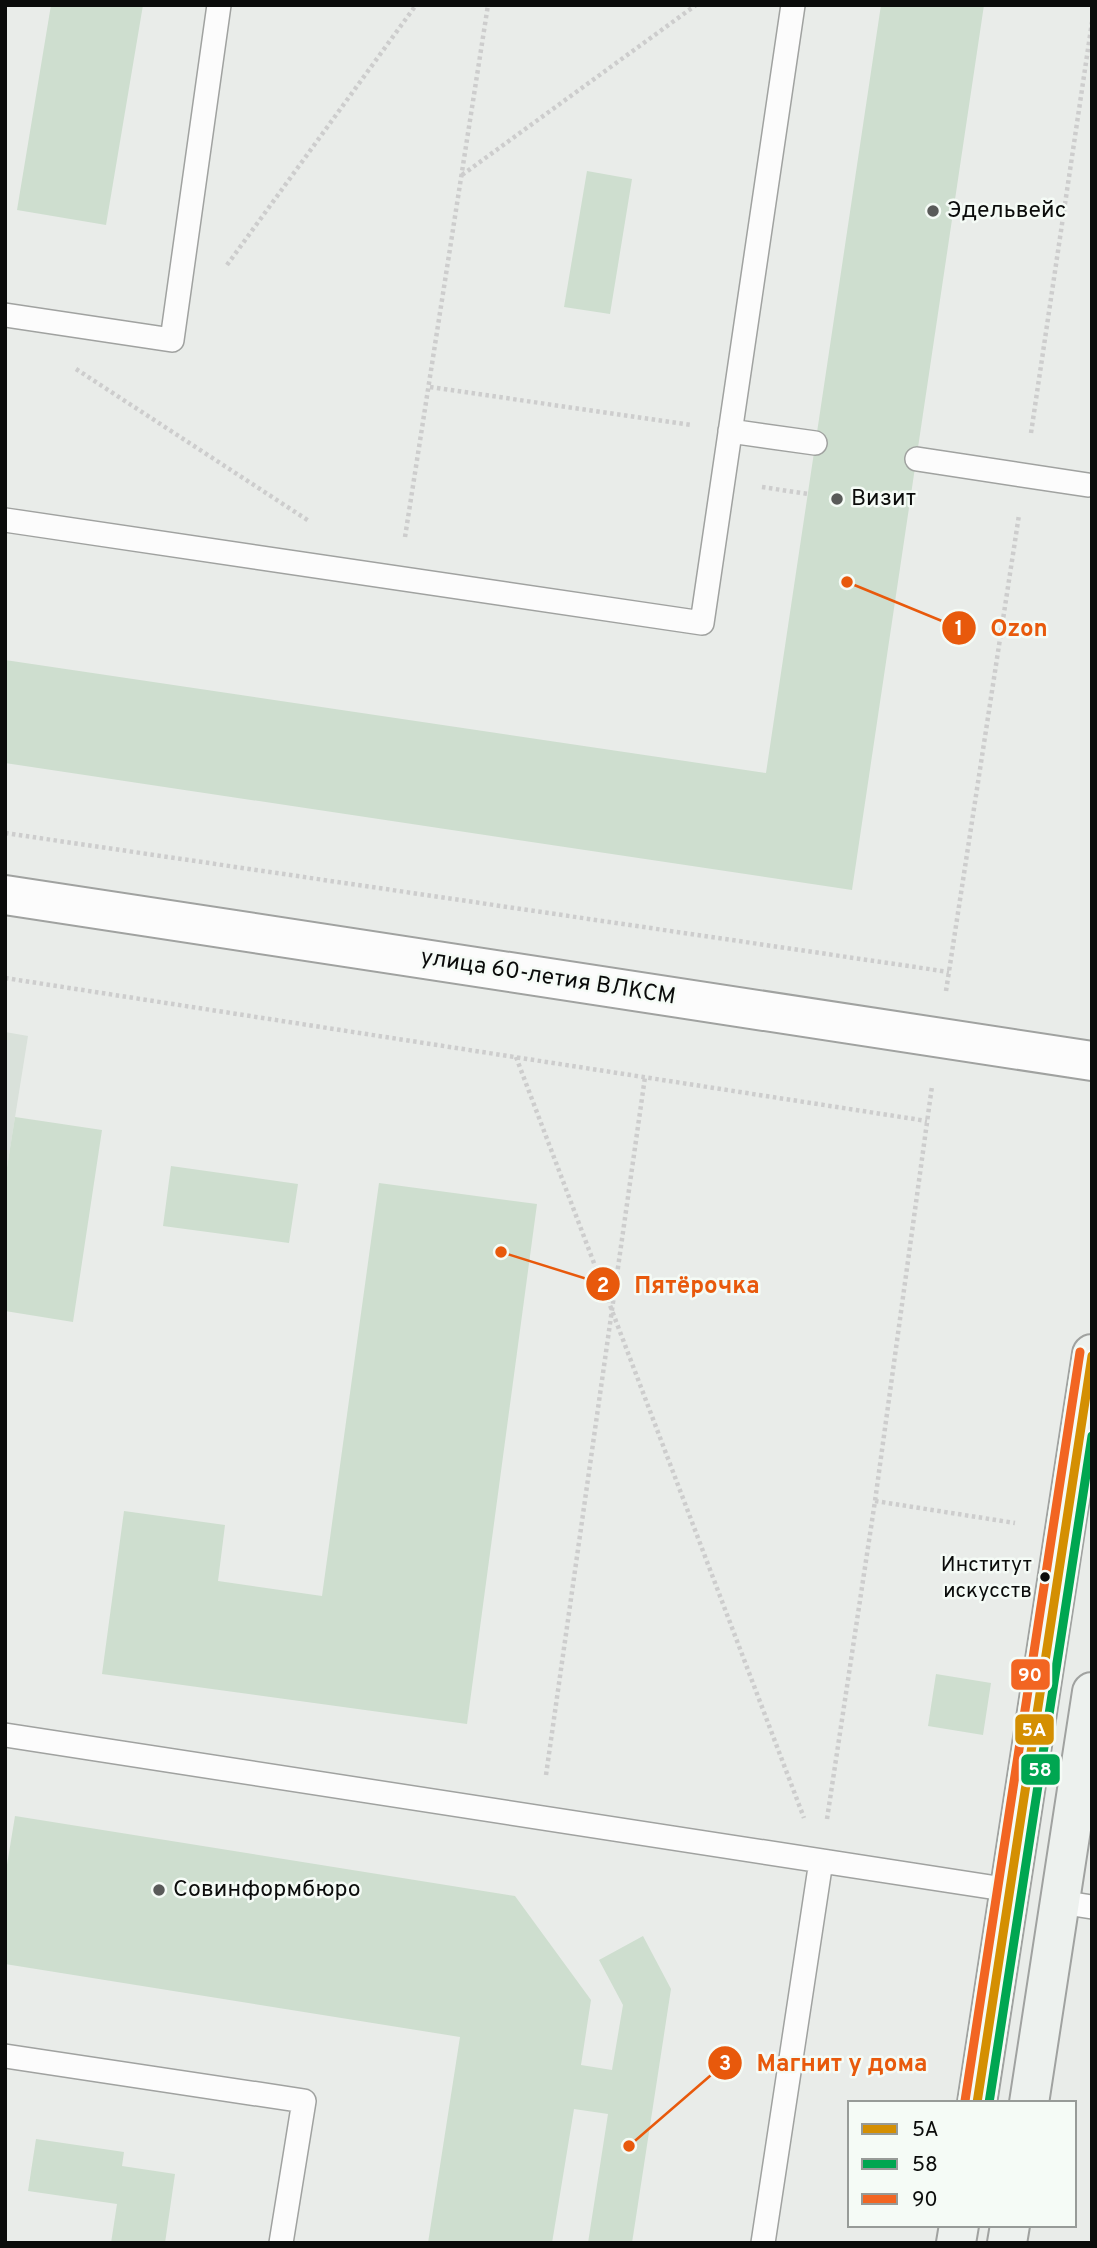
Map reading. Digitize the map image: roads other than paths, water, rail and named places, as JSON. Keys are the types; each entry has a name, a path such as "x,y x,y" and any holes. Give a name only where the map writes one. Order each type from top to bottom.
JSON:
{"main road":[{"path":"977,2101 1092,1354"},
{"path":"1029,2101 1076,1905 1092,1692"}],"street":[{"name":"улица 60-летия ВЛКСМ","path":"5,895 1092,1061"}],"lane":[{"path":"5,315 172,340 219,5"},
{"path":"5,520 702,623 793,5"},
{"path":"730,431 815,443"},
{"path":"917,459 1088,485"},
{"path":"5,1735 1010,1890"},
{"path":"763,2243 821,1861"},
{"path":"5,2056 304,2101 281,2243"}],"place":[{"name":"Эдельвейс","path":"933,211"},
{"name":"Визит","path":"837,499"},
{"name":"Ozon","path":"847,582"},
{"name":"Пятёрочка","path":"501,1252"},
{"name":"Институт искусств","path":"1045,1577"},
{"name":"Совинформбюро","path":"159,1890"},
{"name":"Магнит у дома","path":"629,2146"}]}
